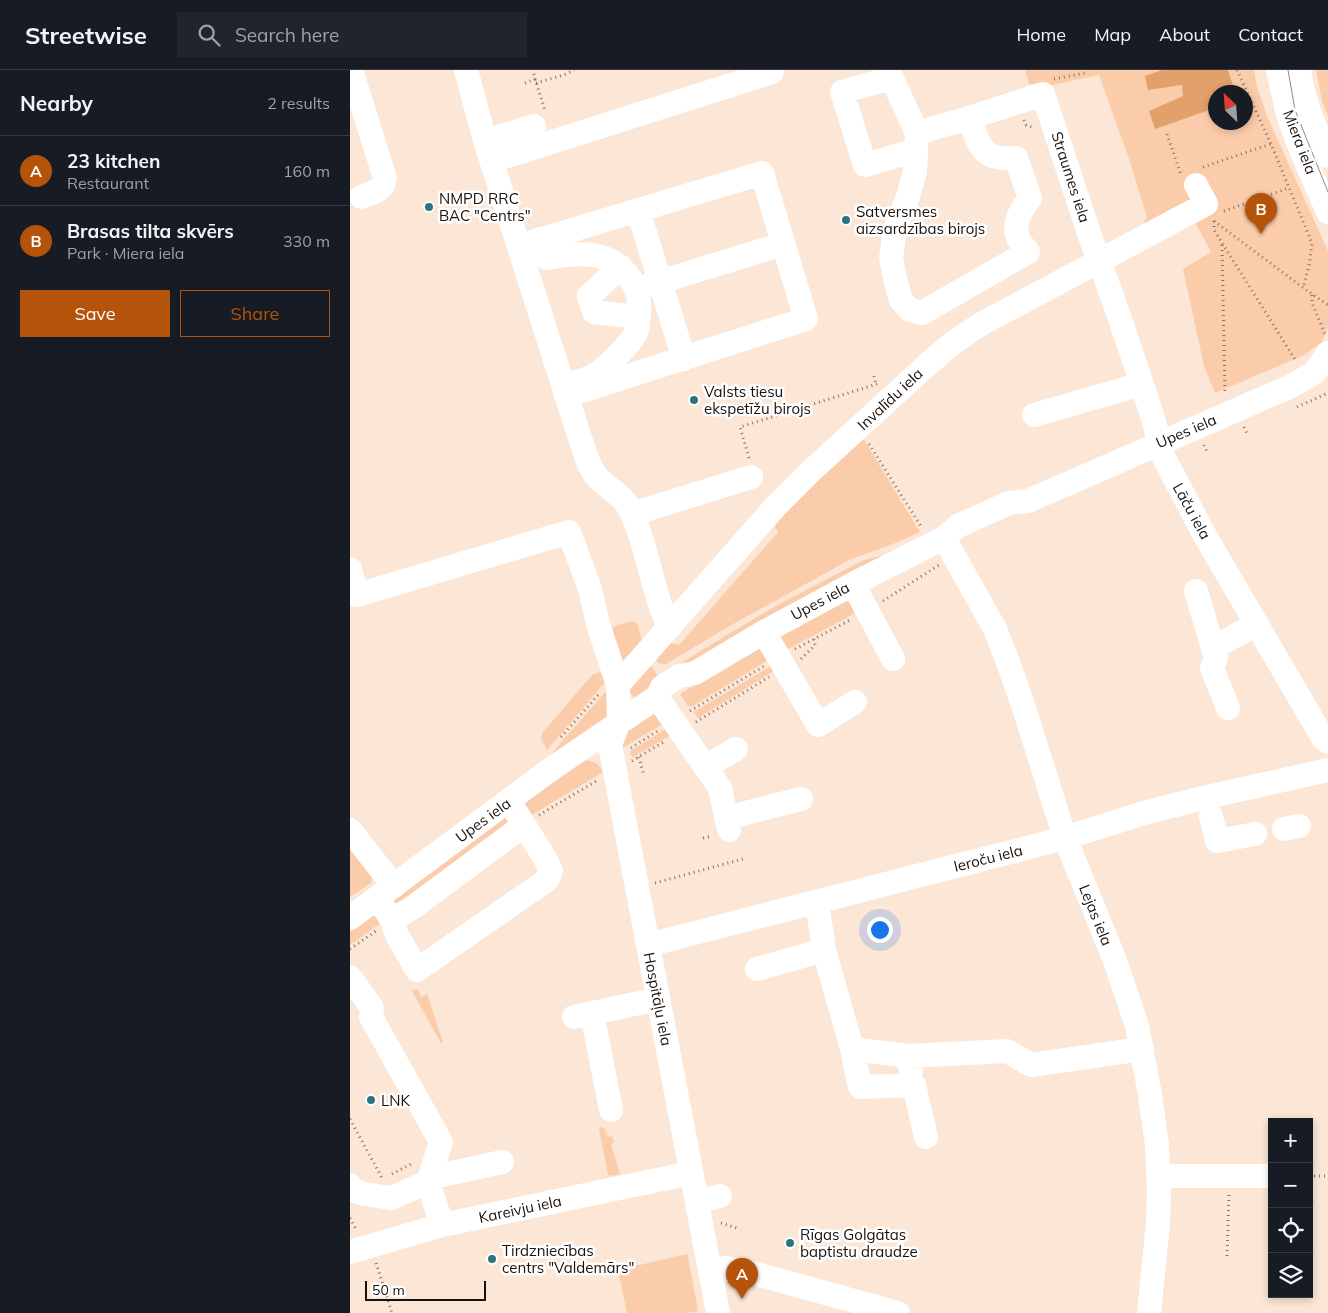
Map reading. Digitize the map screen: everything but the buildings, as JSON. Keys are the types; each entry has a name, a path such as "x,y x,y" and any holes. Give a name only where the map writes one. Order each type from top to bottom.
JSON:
{"street":[{"path":"351,70 386,178 384,184 378,190 354,199"},
{"path":"466,70 488,151 529,242 573,394 592,472 626,502 645,551 665,620 670,627"},
{"path":"488,151 772,72 772,70"},
{"name":"Miera iela","path":"1278,70 1288,115 1328,212"},
{"name":"Miera iela","path":"1299,70 1310,115 1328,156"},
{"path":"969,118 978,142 986,152 1003,159 1016,158 1030,198 1019,214 1017,227 1018,239 1028,252 922,313 910,310 901,300 892,258 895,229 908,197 915,171 916,141 889,74 842,92 865,165 916,141 969,118 1045,87"},
{"name":"Straumes iela","path":"1045,87 1099,260"},
{"path":"488,151 534,126"},
{"path":"529,242 762,173 806,319 573,394"},
{"name":"Invalīdu iela","path":"618,685 775,507 811,471 954,342 981,324 1203,201"},
{"path":"638,210 684,359"},
{"path":"529,242 546,258 588,254 606,258 621,267 631,278 637,289 640,312 636,333 619,355 591,376 575,382 573,394"},
{"path":"637,289 783,244"},
{"name":"Lāču iela","path":"1099,260 1142,384 1167,464 1323,738 1328,742"},
{"path":"621,267 589,296 594,312 639,317"},
{"name":"Upes iela","path":"350,918 509,801 657,697 662,687 679,676 695,673 764,632 939,540 958,526 1009,503 1028,501 1289,387 1315,372 1327,346"},
{"path":"1034,415 1142,384"},
{"path":"632,514 751,477"},
{"name":"Hospitāļu iela","path":"350,569 357,595 569,532 590,589 598,624 618,685 619,722 610,745 718,1313"},
{"name":"Lejas iela","path":"939,540 994,629 1008,662 1065,838 1117,965 1138,1026 1150,1090 1158,1176 1158,1223 1149,1313"},
{"path":"853,584 892,659"},
{"path":"1196,591 1216,658 1212,668 1228,708"},
{"path":"1213,648 1257,624"},
{"path":"764,632 818,724 855,702"},
{"path":"657,697 720,788 728,824 801,798"},
{"path":"705,767 736,749"},
{"name":"Ieroču iela","path":"648,945 1065,838 1147,812 1209,807 1328,770"},
{"path":"350,830 386,892 397,935 417,970 547,880 551,871 546,860 509,801"},
{"path":"1209,807 1217,841 1255,834"},
{"path":"392,920 412,908 524,825"},
{"path":"817,902 824,950 852,1049 860,1086 914,1085"},
{"path":"757,969 824,950"},
{"path":"350,977 372,1008 372,1017 441,1142 428,1180 442,1226"},
{"path":"611,1110 583,1015 658,999"},
{"path":"852,1049 908,1056 1007,1051 1031,1065 1142,1049"},
{"path":"908,1056 926,1137"},
{"path":"350,1185 352,1190 364,1194 392,1198 428,1180 502,1162"},
{"name":"Kareivju iela","path":"350,1252 442,1226 643,1191 691,1174"},
{"path":"1158,1176 1268,1176"},
{"path":"697,1202 720,1196"},
{"path":"710,1272 726,1268 750,1272 898,1313"}],"path":[{"path":"532,70 546,112 541,121 534,126"},
{"path":"525,83 564,75 574,70"},
{"path":"1045,87 1085,73 1084,70"},
{"path":"1237,70 1271,144 1312,243 1310,266 1303,288"},
{"path":"1167,134 1186,187 1303,288 1328,305"},
{"path":"1203,201 1271,144"},
{"path":"1203,201 1289,188"},
{"path":"1203,201 1214,230 1297,361"},
{"path":"1222,243 1225,394"},
{"path":"1312,295 1312,303 1327,346"},
{"path":"874,376 876,384"},
{"path":"751,477 755,476 740,427 883,382"},
{"path":"524,825 606,775 624,753 678,726 782,662 814,639 867,611 940,564 939,540 869,443"},
{"path":"614,764 630,763 678,726 714,714 749,692 782,662 800,660 815,645 814,639"},
{"path":"560,738 606,686 618,685"},
{"path":"639,757 644,776"},
{"path":"638,887 743,859"},
{"path":"350,949 392,920"},
{"path":"350,1119 383,1179 376,1195"},
{"path":"1227,1256 1229,1176"},
{"path":"1313,1176 1328,1176"},
{"path":"721,1223 737,1228"},
{"path":"374,1255 392,1313"}],"shaded area":[{"path":"1025,70 1254,70 1256,83 1267,116 1328,251 1328,328 1321,343 1302,356 1215,393 1204,366 1183,269 1211,252 1187,207 1141,228 1147,217 1128,156 1099,75 1052,85 1029,84"},
{"path":"1162,70 1228,70 1233,85 1208,85 1208,110 1155,129 1149,111 1183,96 1182,85 1148,90 1145,76"},
{"path":"1316,70 1328,70 1328,116 1322,101"},
{"path":"861,435 920,532 849,560 728,627 666,664 658,663 654,657 668,642 679,645 778,532 772,519"},
{"path":"884,555 668,678 668,671 781,603 864,560"},
{"path":"853,595 861,610 783,652 775,637"},
{"path":"632,621 637,623 642,641 620,666 609,628"},
{"path":"765,642 773,657 691,707 688,706 680,694"},
{"path":"649,663 662,682 634,697 629,692 630,684"},
{"path":"774,664 777,669 698,718 694,712"},
{"path":"599,672 603,674 606,681 547,750 541,738 543,732 592,675"},
{"path":"607,690 608,713 605,720 556,753 553,753 558,746"},
{"path":"655,710 666,722 619,750 623,732"},
{"path":"667,728 671,735 633,757 630,754 631,751"},
{"path":"583,760 595,763 603,772 530,816 524,803"},
{"path":"501,817 506,818 510,824 397,905 394,901 396,896"},
{"path":"350,849 372,877 371,883 350,897"},
{"path":"371,916 376,916 382,922 350,945 350,932"},
{"path":"417,989 422,997 427,994 443,1042 441,1043 412,991"},
{"path":"601,1127 605,1129 608,1137 612,1136 614,1142 611,1144 620,1174 608,1175 599,1129"},
{"path":"687,1254 698,1311 686,1313 627,1313 618,1270"}],"tram line":[{"path":"1288,70 1295,110 1328,192"}],"place":[{"name":"NMPD RRC BAC \"Centrs\"","path":"429,207"},
{"name":"Satversmes aizsardzības birojs","path":"846,220"},
{"name":"Brasas tilta skvērs","path":"1261,234"},
{"name":"Valsts tiesu ekspetīžu birojs","path":"694,400"},
{"name":"LNK","path":"371,1100"},
{"name":"Rīgas Golgātas baptistu draudze","path":"790,1243"},
{"name":"Tirdzniecības centrs \"Valdemārs\"","path":"492,1259"},
{"name":"23 kitchen","path":"742,1299"}]}
